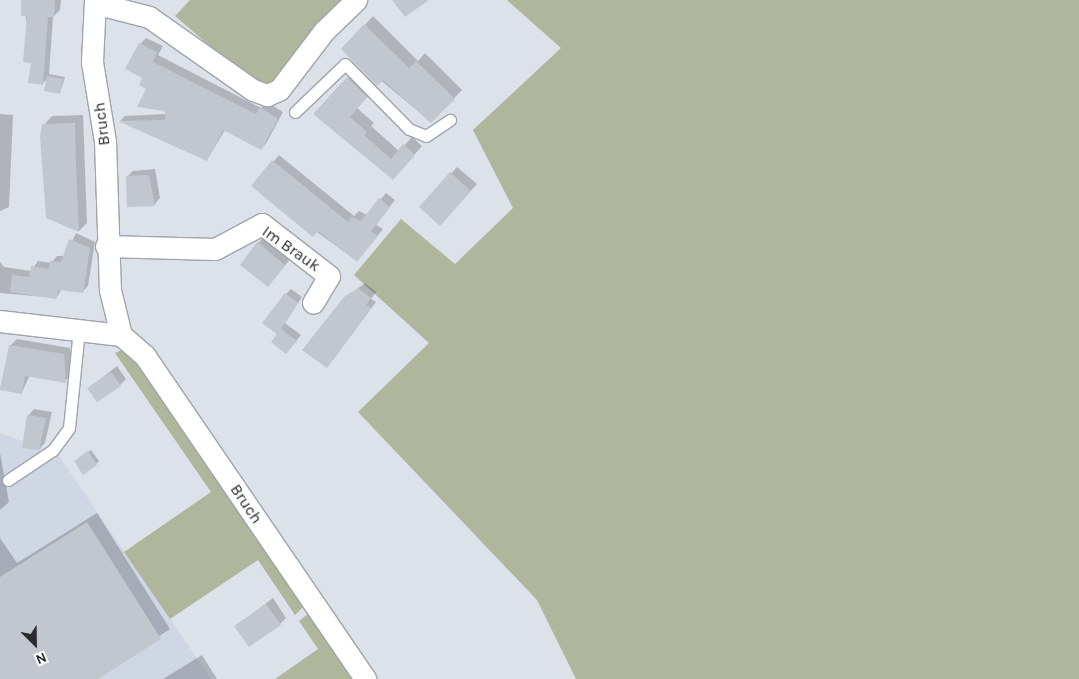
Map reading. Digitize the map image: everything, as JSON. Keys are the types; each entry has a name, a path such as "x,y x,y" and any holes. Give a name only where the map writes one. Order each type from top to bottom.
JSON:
{"street":[{"name":"Bruch","path":"356,0 324,31 279,90 267,95 253,90 149,18 95,1 92,62 105,141 106,246 110,290 121,335 145,356 365,679"},
{"name":"Im Brauk","path":"106,246 215,249 262,224 329,276 313,303"},
{"path":"0,321 121,335"}],"lane":[{"path":"295,112 345,64 409,129 426,136 450,120"},
{"path":"8,480 53,450 69,428 79,330"}],"shaded area":[{"path":"0,433 57,453 211,679 0,679"}],"green space":[{"path":"190,0 348,0 274,86 244,75 175,16"},
{"path":"507,0 1079,0 1079,679 576,679 537,600 358,412 429,343 354,275 401,219 455,264 513,208 473,130 561,48"},
{"path":"130,346 304,606 295,615 258,560 170,619 124,552 211,492 115,353"},
{"path":"313,610 363,679 275,679 318,649 299,621"}],"building":[{"path":"21,0 55,0 54,17 48,17 43,85 28,83 31,63 23,62 27,16 21,16"},
{"path":"392,0 429,0 405,17"},
{"path":"364,24 409,68 416,61 455,99 431,123 383,80 377,86 341,49"},
{"path":"139,43 157,52 153,62 256,114 260,107 278,119 261,150 223,130 207,161 118,121 165,120 165,111 137,107 146,89 139,85 142,78 125,69"},
{"path":"47,76 63,79 60,94 44,91"},
{"path":"347,77 367,97 350,117 367,132 364,135 391,159 403,144 415,155 393,180 313,114"},
{"path":"75,123 79,232 46,218 40,137 42,124"},
{"path":"272,160 348,222 352,217 361,221 379,198 390,207 371,231 378,236 357,262 318,231 313,237 251,186"},
{"path":"450,172 471,191 440,226 419,207"},
{"path":"149,175 155,206 127,207 126,176"},
{"path":"69,239 90,248 83,293 58,290 56,299 10,292 12,275 29,277 31,266 49,269 50,261 61,262"},
{"path":"257,242 285,265 268,287 240,265"},
{"path":"358,288 371,298 366,305 371,308 327,368 302,350 344,297"},
{"path":"285,293 298,303 281,329 297,341 286,354 271,342 277,334 262,323"},
{"path":"9,345 64,354 66,383 25,376 22,394 0,390"},
{"path":"111,372 121,386 97,402 87,388"},
{"path":"27,415 46,418 39,450 22,448"},
{"path":"88,451 97,465 83,475 74,461"},
{"path":"87,522 161,639 98,679 0,679 0,577"},
{"path":"266,604 281,625 249,647 234,626"}]}
